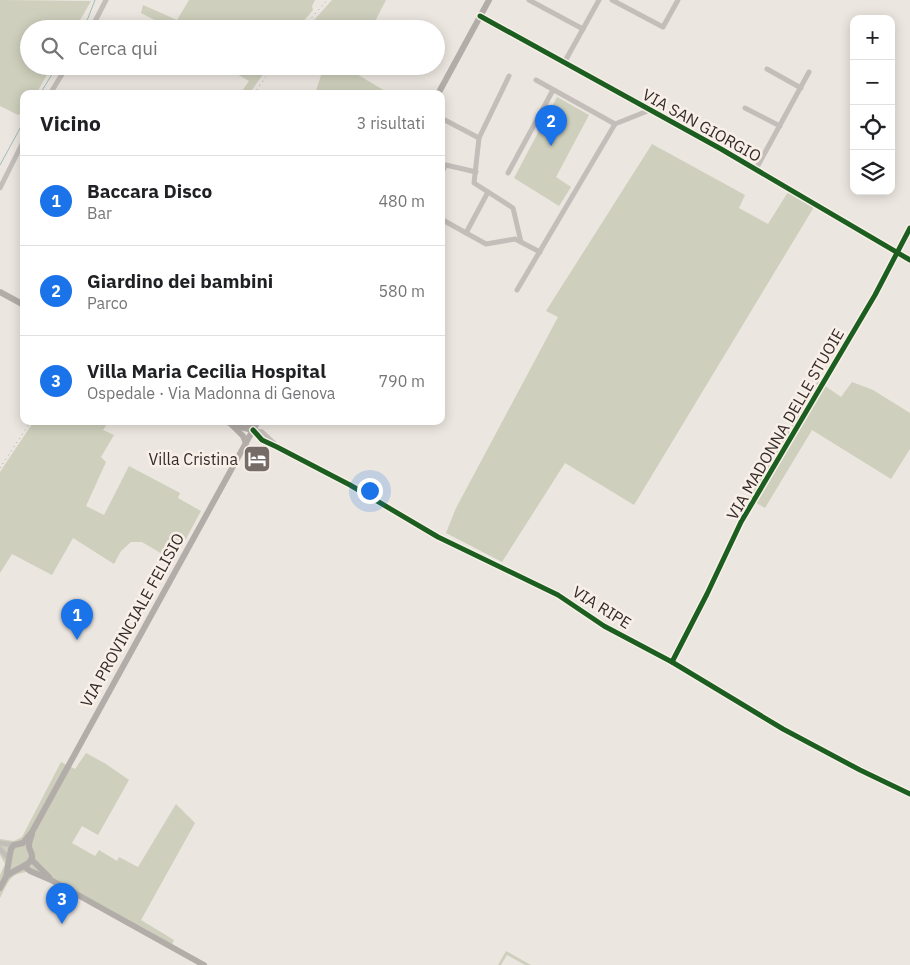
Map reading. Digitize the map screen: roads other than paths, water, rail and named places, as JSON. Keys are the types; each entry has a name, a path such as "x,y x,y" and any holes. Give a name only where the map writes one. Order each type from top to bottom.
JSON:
{"main road":[{"path":"440,90 489,0"},
{"path":"0,292 20,303"},
{"path":"232,425 246,442"},
{"path":"237,425 253,430"},
{"path":"249,425 253,430"},
{"name":"VIA PROVINCIALE FELISIO","path":"32,832 256,425"},
{"path":"0,888 6,877 11,849 32,832"},
{"path":"6,877 31,859 32,854 29,848 32,832"},
{"path":"18,845 29,848"},
{"path":"9,859 15,866 22,867 51,880 204,965"},
{"path":"31,859 51,880"}],"street":[{"path":"96,20 106,0"},
{"path":"529,0 583,29"},
{"path":"564,64 599,0"},
{"path":"612,0 663,27 678,0"},
{"name":"VIA SAN GIORGIO","path":"480,16 756,170 910,260"},
{"path":"767,69 801,88"},
{"path":"756,170 809,72"},
{"path":"52,90 62,75"},
{"path":"510,76 479,138 474,183 513,208 521,242"},
{"path":"536,80 615,124"},
{"path":"508,173 553,90"},
{"path":"745,108 780,126"},
{"path":"517,290 615,124 650,110"},
{"path":"445,120 479,138"},
{"path":"0,188 20,148"},
{"path":"445,167 446,165 476,172"},
{"path":"466,233 488,192"},
{"path":"445,221 486,244 515,239 540,252"},
{"name":"VIA MADONNA DELLE STUOIE","path":"672,662 741,522 875,295 910,228"},
{"name":"VIA RIPE","path":"253,430 262,440 380,502 438,537 558,595 604,626 672,662 784,729 860,770 910,794"},
{"path":"0,843 18,845"},
{"path":"0,849 9,859"}],"waterway":[{"path":"87,20 95,0"},
{"path":"42,90 52,75"},
{"path":"0,165 20,128"}],"railway":[{"path":"310,20 327,0"},
{"path":"257,90 267,75"},
{"path":"0,468 28,425"}],"place":[{"name":"Giardino dei bambini","path":"551,146"},
{"name":"Villa Cristina","path":"257,459"},
{"name":"Baccara Disco","path":"77,640"},
{"name":"Villa Maria Cecilia Hospital","path":"62,924"}]}
